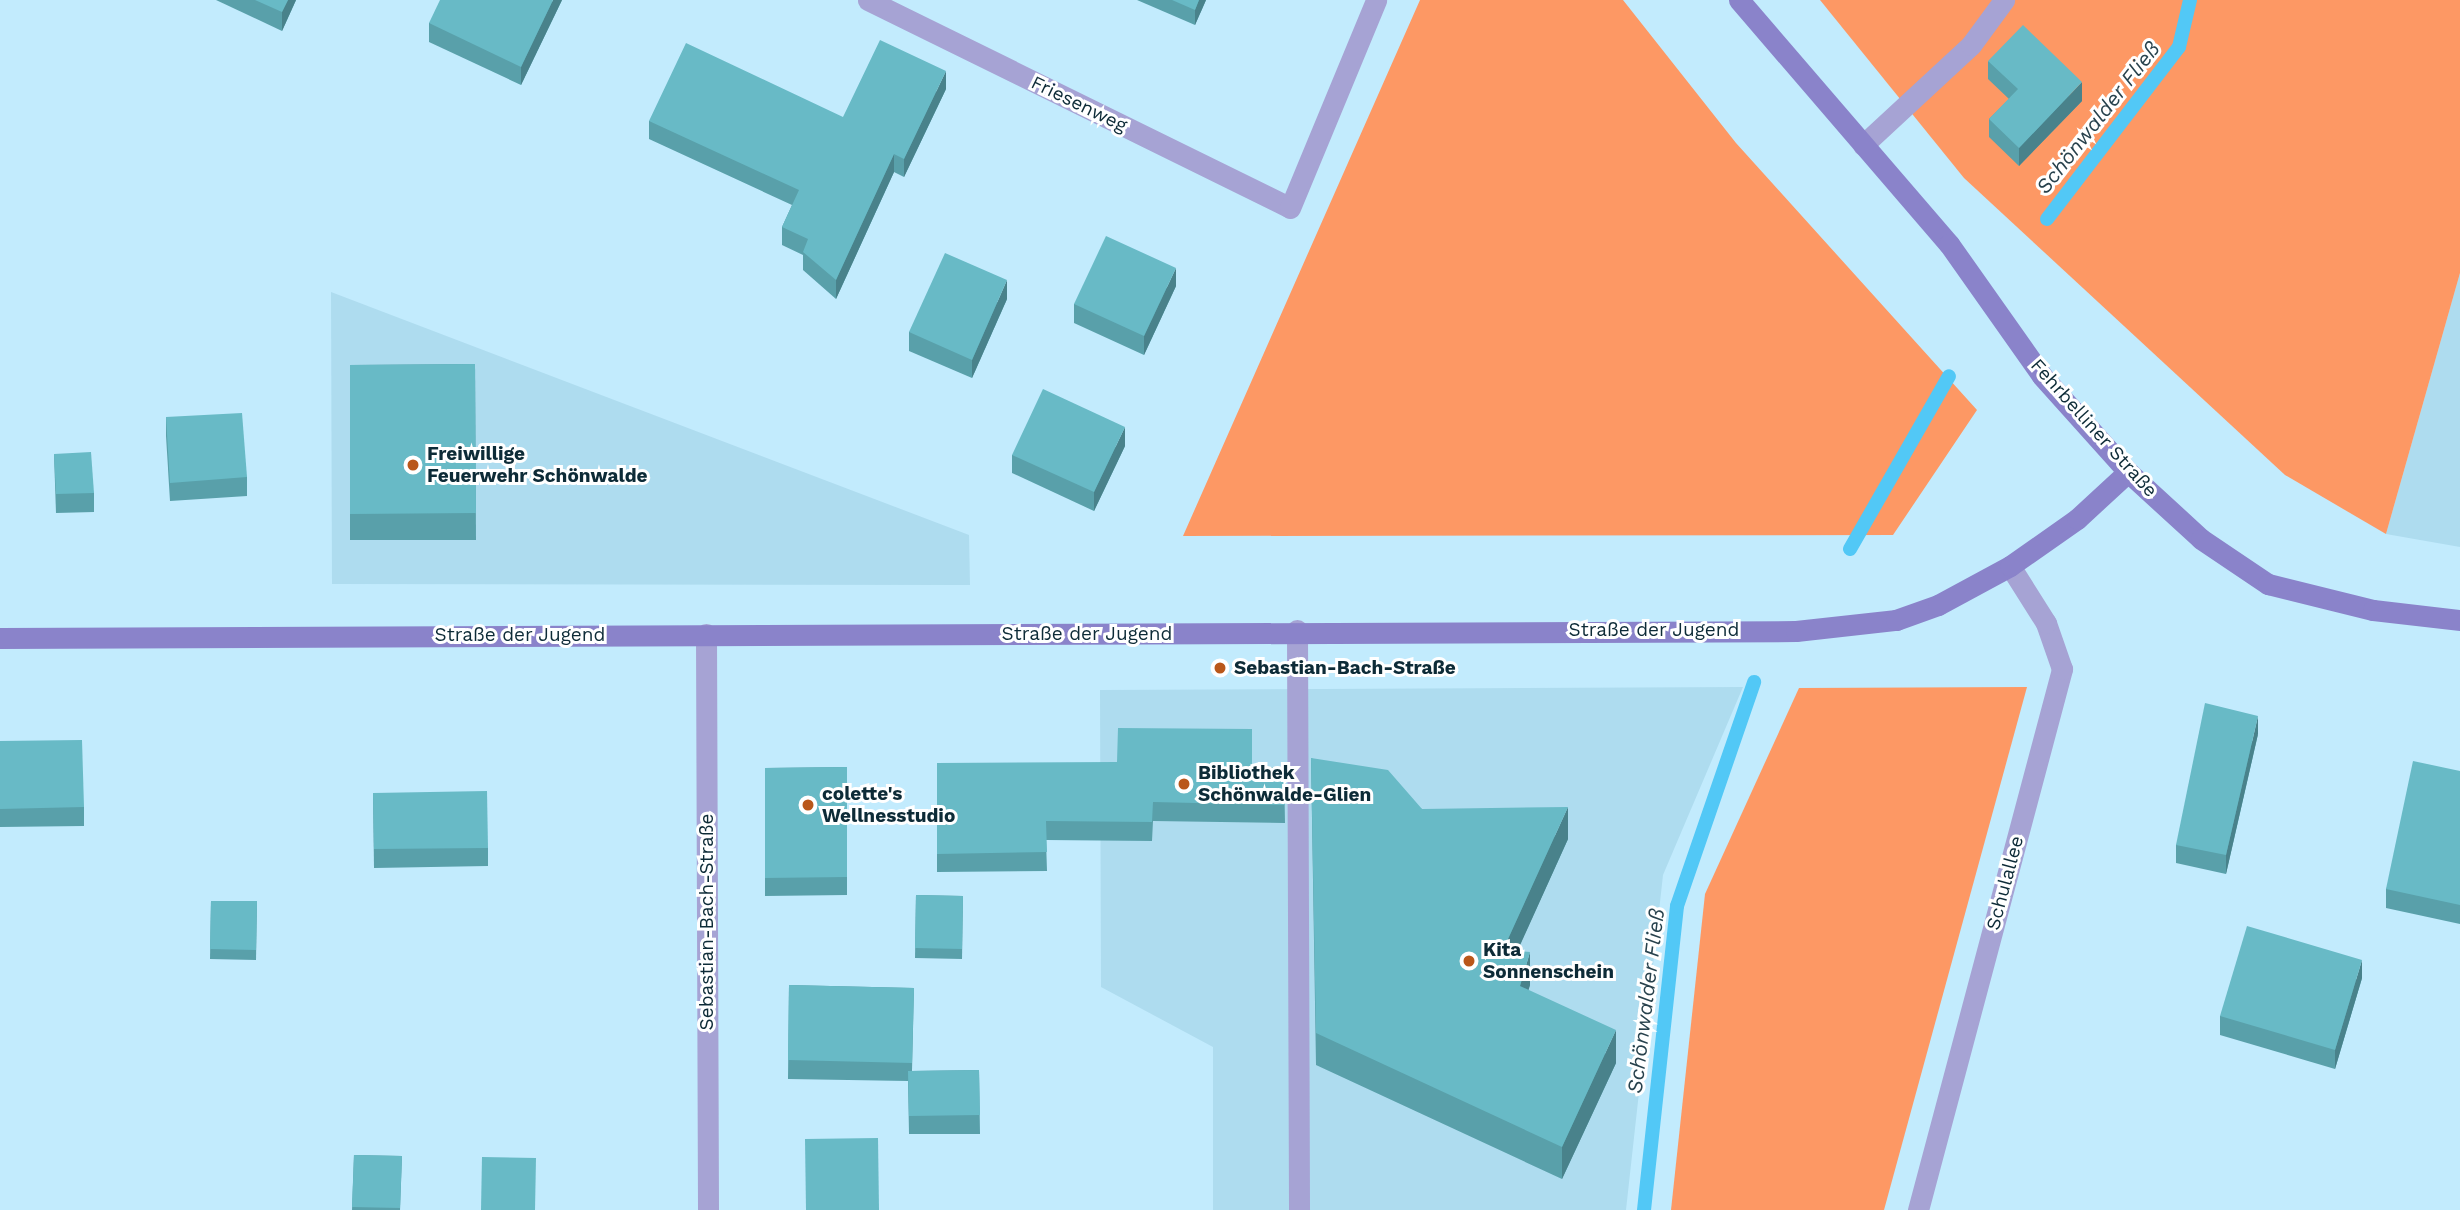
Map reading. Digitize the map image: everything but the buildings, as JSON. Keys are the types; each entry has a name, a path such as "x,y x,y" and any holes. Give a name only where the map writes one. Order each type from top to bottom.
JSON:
{"street":[{"name":"Friesenweg","path":"868,0 1290,208 1376,0"},
{"name":"Fehrbelliner Straße","path":"1739,0 1949,244 2042,376 2129,472 2201,539 2268,584 2373,610 2460,620"},
{"path":"1863,145 1971,45 2004,0"},
{"name":"Straße der Jugend","path":"0,638 1796,631 1896,620 1938,605 2010,566 2077,519 2129,472"},
{"name":"Schulallee","path":"1918,1210 2062,670 2046,623 2010,566"},
{"path":"1297,631 1299,1210"},
{"name":"Sebastian-Bach-Straße","path":"706,634 708,1210"}],"shaded area":[{"path":"1420,0 1623,0 1736,143 1977,410 1893,535 1183,536"},
{"path":"1820,0 2460,0 2460,273 2386,534 2285,475 1964,178"},
{"path":"2460,273 2460,547 2386,534"},
{"path":"331,292 969,535 970,585 332,584"},
{"name":"Kita Sonnenschein","path":"1743,687 1663,875 1626,1210 1213,1210 1213,1047 1101,987 1100,690"},
{"path":"2027,687 1884,1210 1671,1210 1705,894 1799,688"}],"waterway":[{"name":"Schönwalder Fließ","path":"2047,219 2179,47 2190,0"},
{"name":"Schönwalder Fließ","path":"1850,549 1949,376"},
{"name":"Schönwalder Fließ","path":"1644,1210 1677,906 1754,682"}],"place":[{"name":"Freiwillige Feuerwehr Schönwalde","path":"413,465"},
{"name":"Sebastian-Bach-Straße","path":"1220,668"},
{"name":"Bibliothek Schönwalde-Glien","path":"1184,784"},
{"name":"colette's Wellnesstudio","path":"808,805"},
{"name":"Kita Sonnenschein","path":"1469,961"}]}
